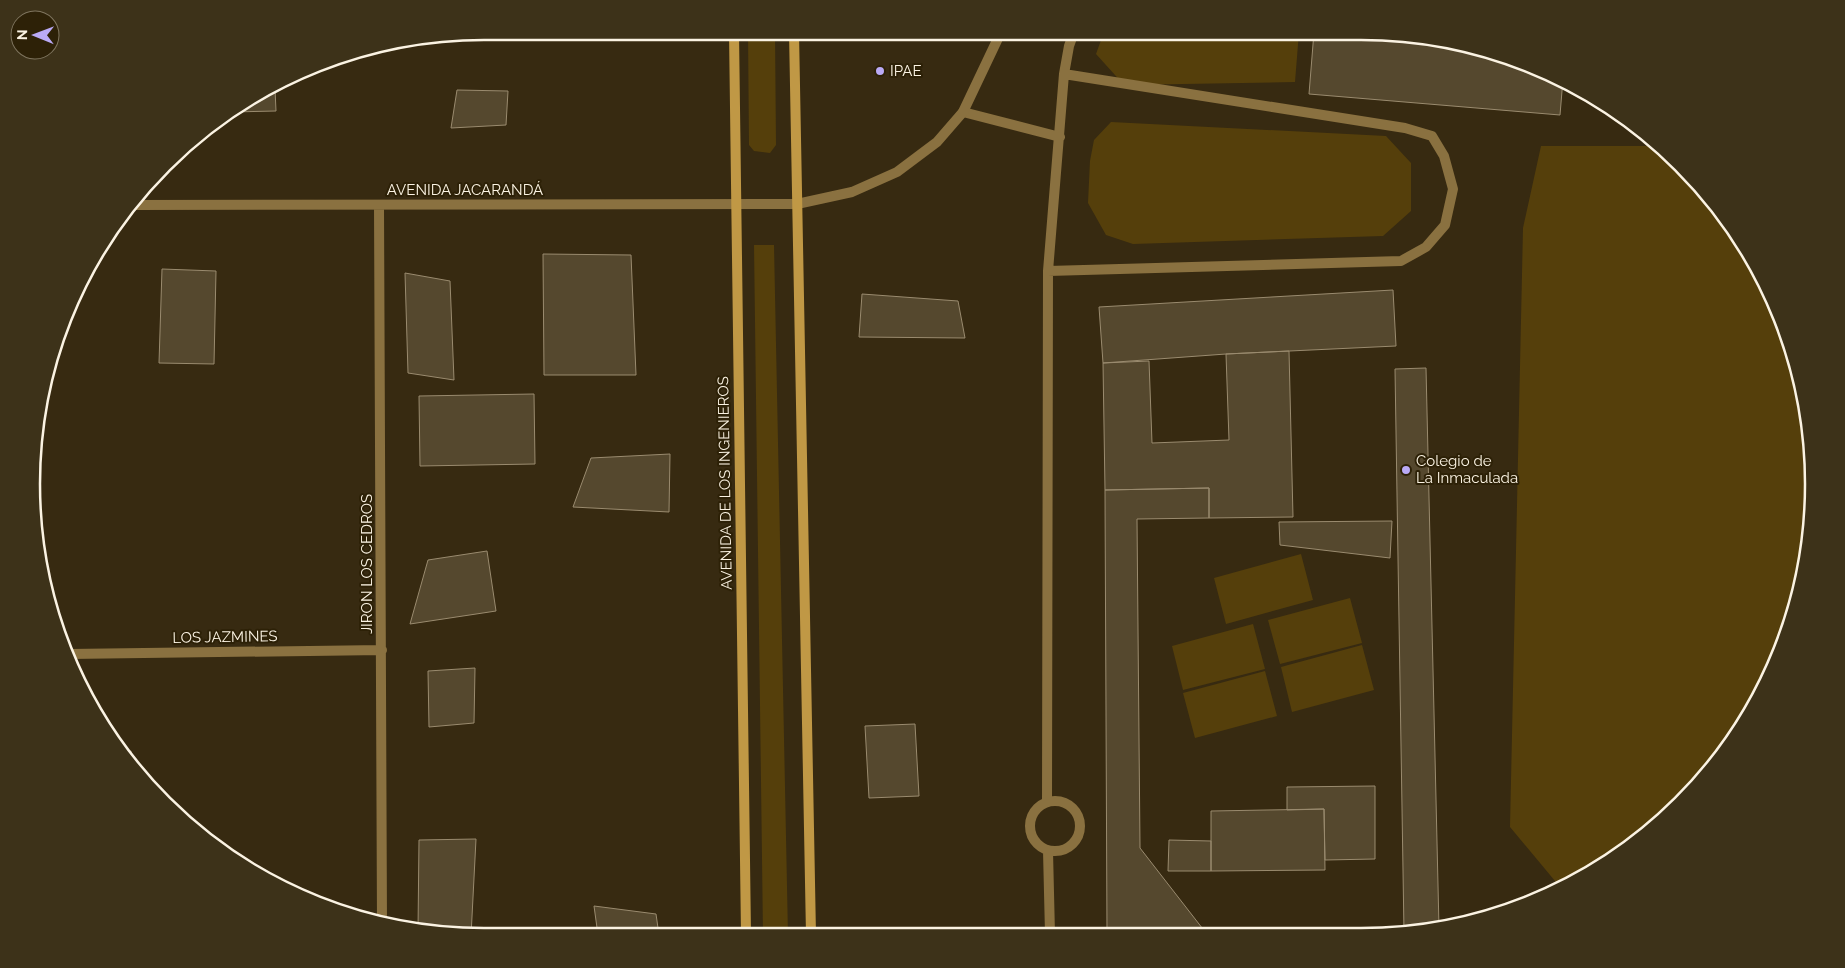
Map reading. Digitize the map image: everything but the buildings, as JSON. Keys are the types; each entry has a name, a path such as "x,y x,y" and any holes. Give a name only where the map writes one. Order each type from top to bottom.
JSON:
{"street":[{"name":"AVENIDA DE LOS INGENIEROS","path":"734,40 746,928"},
{"path":"794,40 811,928"},
{"name":"AVENIDA JACARANDÁ","path":"139,205 797,204 852,192 897,172 937,142 963,112 997,40"},
{"path":"1047,802 1048,271 1064,74 1071,40"},
{"path":"1048,271 1401,261 1426,247 1445,224 1453,189 1444,156 1432,136 1406,128 1064,74"},
{"path":"963,112 1060,137"},
{"name":"JIRON LOS CEDROS","path":"380,204 382,916"},
{"name":"LOS JAZMINES","path":"74,654 382,650"},
{"path":"1059,801 1070,805 1077,814 1080,826 1078,837 1071,846 1060,851 1048,851 1037,844 1031,833 1030,820 1036,808 1047,802 1059,801"},
{"path":"1048,851 1050,928"}],"shaded area":[{"path":"748,40 775,40 776,145 770,153 754,151 749,145"},
{"path":"1101,40 1298,40 1295,82 1124,85 1096,54"},
{"path":"1111,122 1386,136 1411,163 1411,211 1383,236 1133,244 1106,235 1088,203 1090,161 1094,140"},
{"path":"1541,146 1649,146 1654,150 1695,191 1713,214 1746,262 1759,288 1771,314 1790,369 1801,426 1804,455 1804,513 1801,542 1790,599 1771,654 1746,706 1730,731 1695,777 1654,818 1608,853 1583,869 1556,882 1510,827 1523,228"},
{"path":"754,245 774,245 788,928 763,928"},
{"path":"1301,554 1313,600 1226,624 1214,578"},
{"path":"1350,598 1362,643 1280,664 1268,620"},
{"path":"1253,624 1265,669 1183,690 1172,646"},
{"path":"1362,645 1374,690 1292,712 1281,667"},
{"path":"1265,671 1277,716 1195,738 1183,693"}],"place":[{"name":"IPAE","path":"880,71"},
{"name":"Colegio de La Inmaculada","path":"1406,470"}]}
